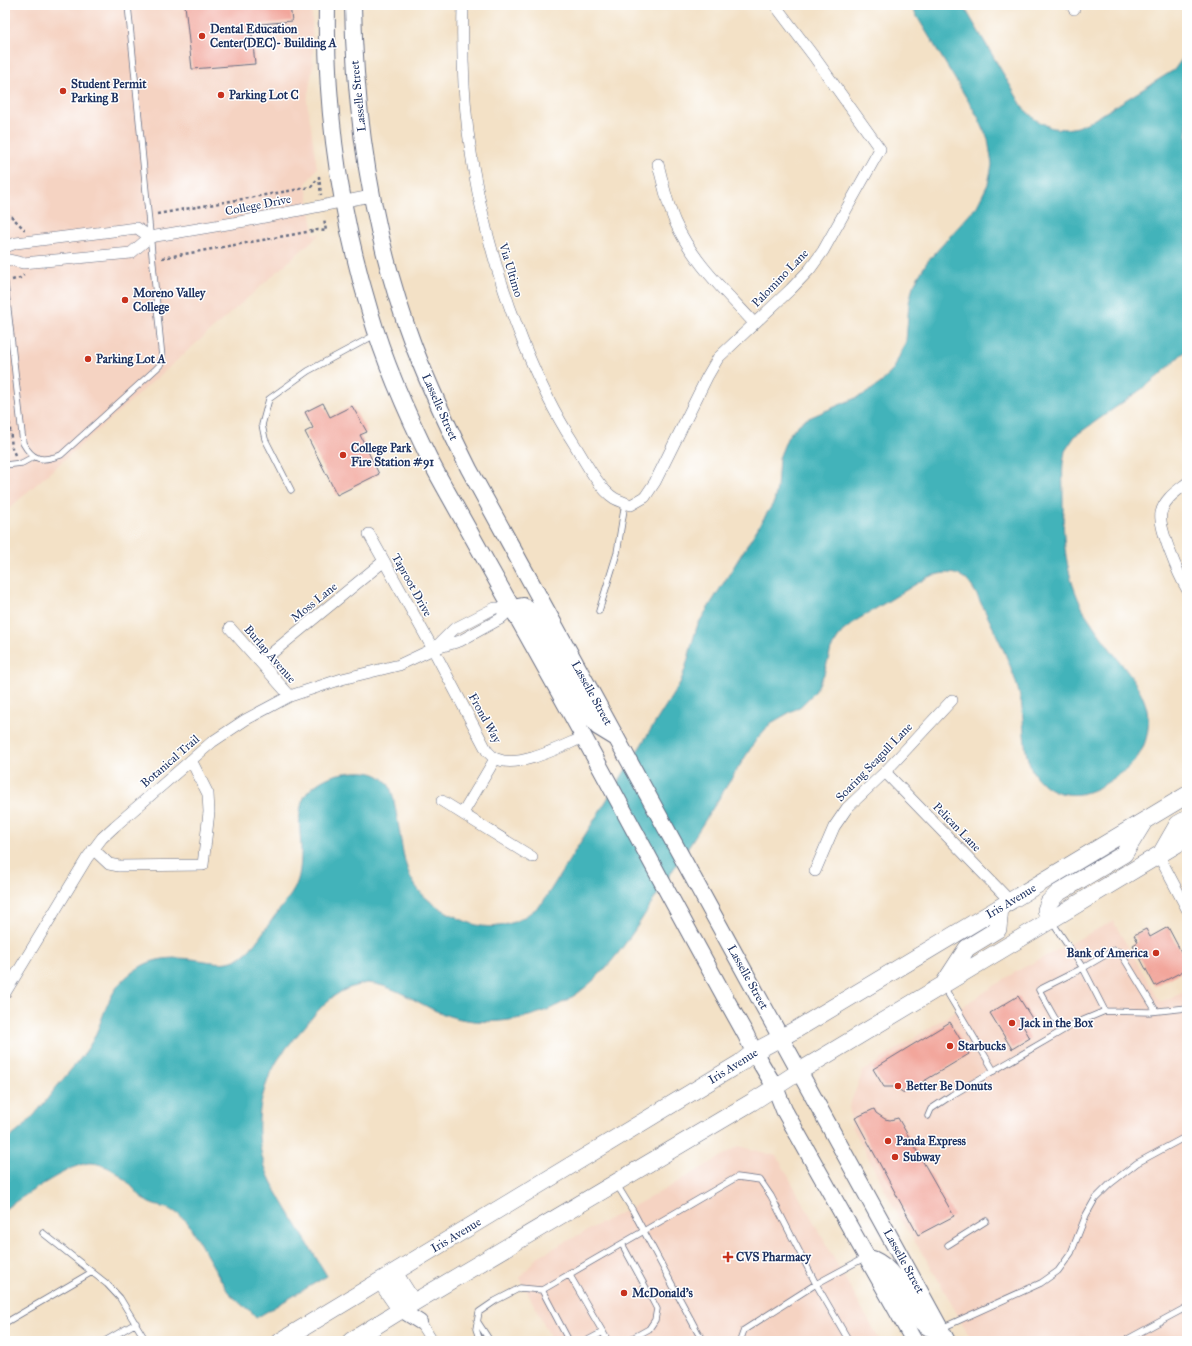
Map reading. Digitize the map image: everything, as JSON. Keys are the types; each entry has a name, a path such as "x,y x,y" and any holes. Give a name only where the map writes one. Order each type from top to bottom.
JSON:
{"main road":[{"path":"327,5 326,29 329,87 337,166 349,231 370,313 403,400 433,465 599,764 754,1052 775,1087 784,1110 914,1341"},
{"name":"Lasselle Street","path":"353,5 353,45 356,86 371,196 390,272 414,347 449,428 469,469 618,738 767,1011 780,1038 800,1071 944,1335"},
{"path":"512,608 523,606 531,611 590,717 598,726 618,738"},
{"name":"Iris Avenue","path":"281,1341 740,1063 754,1052 1187,796"},
{"path":"1160,855 1178,824 1187,818"},
{"path":"1050,920 1046,910 1048,902 1058,893 1124,854 1144,821"},
{"path":"351,1341 407,1306 616,1183 1187,838"},
{"path":"943,986 967,948 998,929 1005,904"},
{"path":"866,1257 875,1258 891,1270 912,1309 921,1321 928,1328 944,1335"},
{"path":"387,1277 407,1306"}],"street":[{"name":"Via Ultimo","path":"463,5 464,91 474,174 486,231 506,298 544,390 566,430 601,486 614,498 628,503"},
{"name":"Palomino Lane","path":"628,503 645,497 655,482 707,377 718,358 791,289 810,269 823,251 880,149 775,5"},
{"path":"658,164 674,221 686,243 700,264 754,323"},
{"name":"College Drive","path":"150,237 245,221 371,196"},
{"path":"5,246 16,242 137,228 150,237 131,253 23,263 5,259"},
{"path":"1187,482 1167,499 1161,513 1164,534 1187,589"},
{"name":"Taproot Drive","path":"368,534 433,650"},
{"name":"Moss Lane","path":"260,662 384,561"},
{"name":"Botanical Trail","path":"5,993 93,849 115,826 191,760 232,728 290,696 342,679 399,665 467,637 500,619 512,608"},
{"name":"Burlap Avenue","path":"230,628 290,696"},
{"name":"Frond Way","path":"433,650 487,751 495,759 503,761 516,761 536,757 584,737"},
{"name":"Soaring Seagull Lane","path":"815,871 834,827 847,808 885,772 952,700"},
{"path":"463,813 495,759"},
{"path":"93,849 109,864 119,866 203,865 209,812 208,794 191,760"},
{"name":"Pelican Lane","path":"885,772 1005,904"},
{"path":"442,800 532,857"},
{"path":"1160,855 1187,909"},
{"path":"407,1306 420,1322 432,1341"}],"lane":[{"path":"5,283 23,443 28,453 33,457 41,460 51,459 61,455 156,369 162,358 128,5"},
{"path":"291,490 265,439 262,425 269,399 308,371 377,334"},
{"path":"5,465 22,463 33,457"},
{"path":"599,611 617,553 628,503"},
{"path":"1050,920 1082,968 1105,1010"},
{"path":"1062,1031 1039,990 1114,950 1120,952 1156,1011"},
{"path":"943,986 994,1071"},
{"path":"928,1116 931,1109 952,1095 1074,1024 1105,1010 1136,1012 1187,1008"},
{"path":"944,1335 1041,1283 1058,1271 1071,1253 1086,1215 1095,1199 1110,1184 1137,1163 1187,1136"},
{"path":"480,1341 476,1329 479,1312 495,1301 520,1288 542,1290 737,1177 760,1180 772,1196 816,1284 849,1341"},
{"path":"616,1183 644,1231 698,1333 705,1341"},
{"path":"948,1245 986,1221"},
{"path":"43,1233 107,1284 120,1298 146,1341"},
{"path":"622,1244 657,1309 655,1320 650,1329 627,1341"},
{"path":"740,1341 744,1330 816,1284 866,1257"},
{"path":"5,1323 92,1272"},
{"path":"569,1274 608,1341"},
{"path":"542,1290 569,1341"},
{"path":"1124,1341 1187,1307"},
{"path":"477,1321 490,1341"},
{"path":"105,1341 136,1323"},
{"path":"586,1341 603,1332"}],"shaded area":[{"name":"Moreno Valley College","path":"5,5 312,5 313,66 307,102 317,168 306,184 314,235 321,233 5,512"},
{"path":"1113,921 1160,1002 1187,991 1187,1336 1178,1341 972,1341 930,1265 901,1221 852,1126 849,1107 863,1071 1017,971"},
{"path":"739,1146 777,1156 880,1341 542,1341 550,1336 520,1278 537,1257 664,1190"}],"water":[{"path":"910,5 963,5 1024,109 1036,120 1052,128 1066,129 1078,127 1093,120 1174,70 1187,52 1187,349 1146,386 1075,436 1065,451 1063,463 1064,542 1073,584 1085,613 1137,685 1147,711 1148,732 1141,751 1135,760 1128,768 1108,782 1081,794 1057,792 1043,784 1033,772 1029,764 1025,747 1021,701 1010,666 976,593 968,581 959,575 945,573 926,578 857,620 842,632 831,649 824,674 815,692 801,706 771,723 756,740 635,930 609,964 594,980 578,993 560,1004 530,1016 498,1021 481,1021 465,1020 449,1016 394,990 377,984 366,983 347,989 334,996 317,1012 289,1044 274,1067 263,1095 260,1110 259,1140 266,1169 272,1183 327,1276 256,1318 252,1312 228,1292 188,1223 184,1219 172,1210 146,1201 119,1174 108,1168 92,1163 84,1164 64,1172 5,1209 5,1141 30,1120 85,1052 95,1036 111,997 122,981 144,965 167,958 183,958 218,962 232,961 247,952 259,939 288,899 296,885 301,861 300,812 302,804 310,790 323,780 338,774 357,772 369,772 384,779 390,787 393,795 408,872 421,893 445,911 469,923 492,927 511,923 528,915 543,902 680,683 698,624 774,502 777,488 779,458 788,436 804,420 865,394 881,383 893,370 906,341 909,303 913,286 927,262 977,206 988,184 992,165 988,139 978,117"}],"building":[{"path":"185,5 290,5 292,21 251,25 255,64 192,69"},
{"name":"College Park Fire Station #91","path":"323,403 330,417 352,406 367,432 360,435 379,474 337,495 305,432 313,428 305,412"},
{"path":"1168,927 1187,963 1187,969 1155,986 1133,945 1138,942 1134,935 1146,929 1150,937"},
{"path":"1018,996 1033,1020 1023,1026 1030,1038 1012,1049 990,1013"},
{"path":"950,1022 969,1054 904,1093 895,1087 884,1087 873,1069"},
{"path":"874,1109 876,1113 885,1119 890,1120 898,1118 954,1216 918,1235 855,1118"}],"place":[{"name":"Dental Education Center(DEC)- Building A","path":"202,36"},
{"name":"Student Permit Parking B","path":"63,91"},
{"name":"Parking Lot C","path":"221,95"},
{"name":"Moreno Valley College","path":"125,300"},
{"name":"Parking Lot A","path":"88,359"},
{"name":"College Park Fire Station #91","path":"343,455"},
{"name":"Bank of America","path":"1156,953"},
{"name":"Jack in the Box","path":"1012,1023"},
{"name":"Starbucks","path":"950,1046"},
{"name":"Better Be Donuts","path":"898,1086"},
{"name":"Panda Express","path":"888,1141"},
{"name":"Subway","path":"895,1157"},
{"name":"CVS Pharmacy","path":"728,1257"},
{"name":"McDonald's","path":"624,1293"}]}
